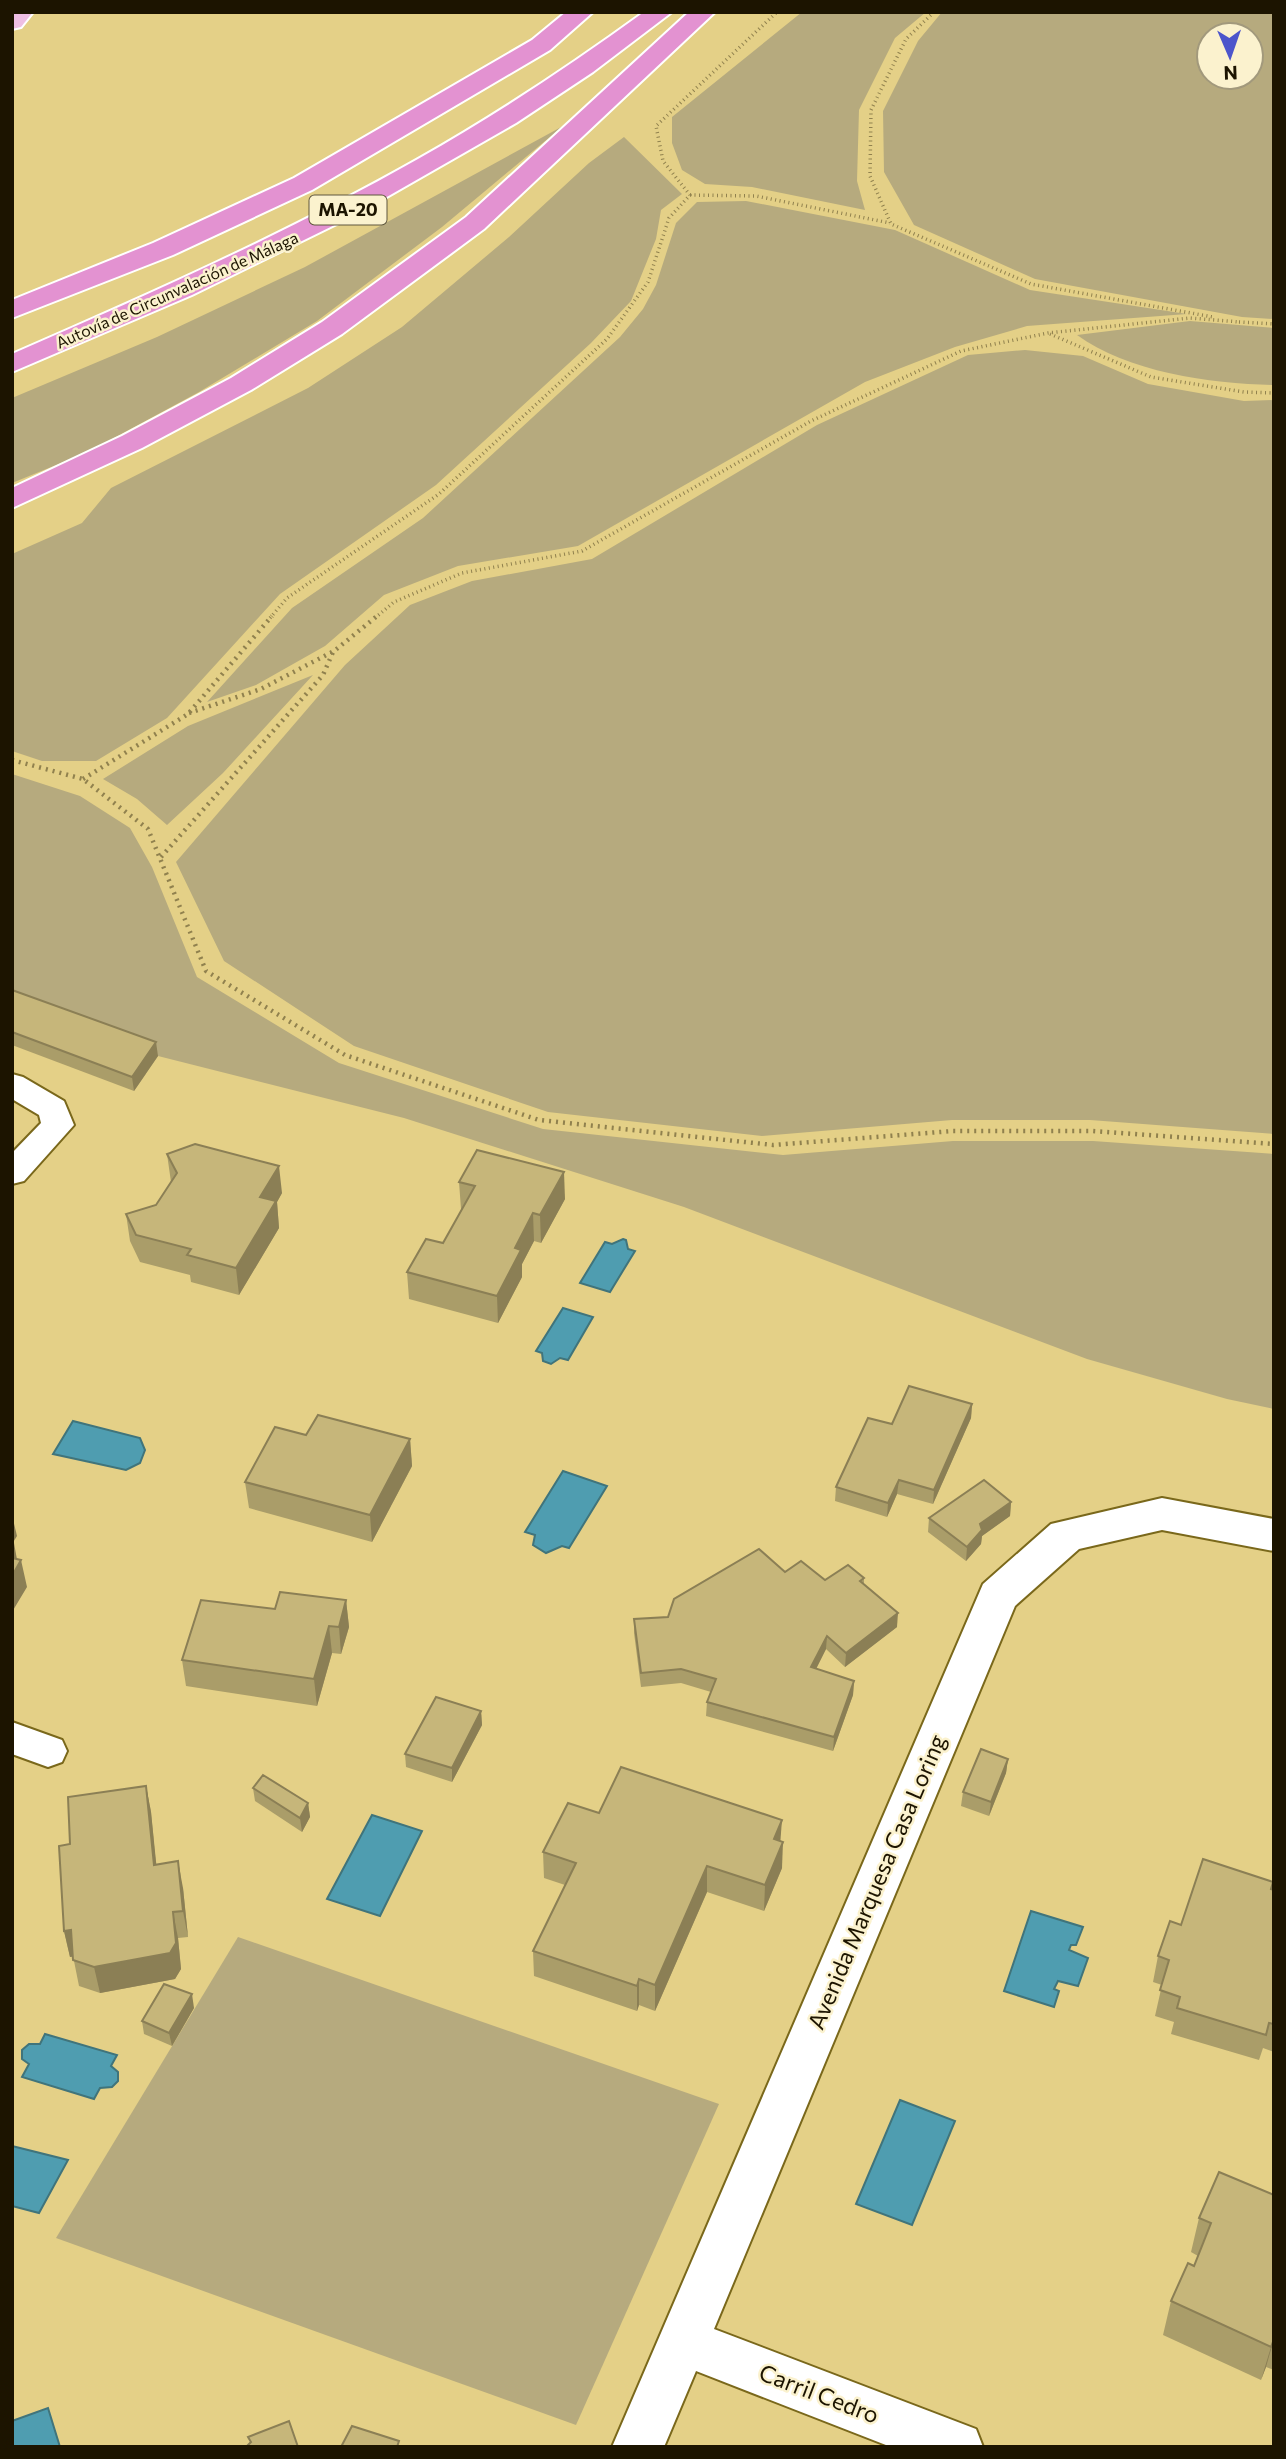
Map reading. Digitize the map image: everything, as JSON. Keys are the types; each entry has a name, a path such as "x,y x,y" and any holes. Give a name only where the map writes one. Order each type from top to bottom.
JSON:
{"highway":[{"name":"MA-20","path":"12,310 163,249 303,184 541,46 581,12"},
{"name":"Autovía de Circunvalación de Málaga","path":"12,363 170,296 342,214 506,121 660,12"},
{"path":"12,499 132,442 217,397 332,328 475,223 703,12"}],"main road":[{"path":"12,22 21,12"}],"street":[{"name":"Avenida Marquesa Casa Loring","path":"638,2447 998,1596 1066,1536 1162,1514 1274,1535"},
{"name":"Carril Cedro","path":"682,2341 957,2447"}],"lane":[{"path":"12,1085 52,1109 58,1125 12,1173"},
{"path":"12,1738 48,1751"}],"path":[{"path":"690,195 663,161 656,126 777,12"},
{"path":"891,223 870,176 872,110 906,39 934,12"},
{"path":"188,713 287,598 439,494 607,339 648,282 669,218 690,195 755,196 891,223 1031,284 1240,322"},
{"path":"83,779 188,713 261,689 333,652 394,602 462,573 582,551 811,421 961,351 1048,333 1190,318 1274,324"},
{"path":"1048,333 1151,377 1244,392 1274,393"},
{"path":"161,858 323,675 333,652"},
{"path":"12,760 83,779 148,829 206,971 345,1055 539,1119 773,1146 953,1130 1092,1130 1274,1144"}],"shaded area":[{"path":"802,12 926,12 895,38 859,110 857,181 865,210 752,187 705,184 682,170 672,143 672,117"},
{"path":"942,12 1274,12 1274,319 1242,317 1035,279 914,225 884,172 883,111 918,41"},
{"path":"563,126 442,227 317,321 199,392 88,452 12,483 12,398 157,337 305,267"},
{"path":"624,137 682,194 661,210 656,239 631,301 591,343 436,485 280,594 167,718 96,761 42,761 12,751 12,554 82,523 111,488 308,388 402,327 509,237 589,163"},
{"path":"746,201 895,230 1030,290 1187,314 1027,326 955,347 865,382 578,546 458,566 384,595 325,646 256,685 207,702 292,608 423,518 620,337 643,309 656,285 676,223 697,202"},
{"path":"1190,321 1274,328 1274,385 1224,382 1171,374 1120,358 1077,335"},
{"path":"1025,350 1083,356 1148,384 1244,401 1274,400 1274,1134 1090,1120 952,1120 762,1136 548,1112 354,1046 224,961 176,862 345,665 410,605 472,581 592,559 817,425 968,355"},
{"path":"313,675 223,773 167,825 137,799 103,779 188,726"},
{"path":"12,774 80,796 130,828 152,867 197,977 339,1063 543,1129 783,1155 953,1141 1093,1141 1274,1154 1274,1409 1227,1399 1087,1359 684,1207 404,1118 158,1056 12,1004"},
{"path":"238,1937 719,2104 576,2425 56,2238"}],"water":[{"path":"626,1240 628,1249 635,1251 610,1292 580,1283 605,1242 612,1244"},
{"path":"563,1308 593,1317 568,1360 560,1358 551,1364 543,1361 542,1353 536,1351"},
{"path":"73,1421 140,1438 145,1450 140,1463 126,1470 53,1454"},
{"path":"563,1471 607,1486 569,1548 562,1546 546,1553 533,1545 535,1535 525,1532"},
{"path":"372,1815 422,1831 380,1916 327,1899"},
{"path":"1031,1911 1083,1927 1076,1945 1071,1945 1069,1950 1088,1958 1078,1986 1058,1981 1054,1989 1059,1991 1054,2007 1004,1991"},
{"path":"45,2034 117,2055 111,2066 118,2072 118,2081 112,2087 100,2088 94,2099 22,2077 29,2064 22,2059 22,2050 29,2044 40,2044"},
{"path":"900,2100 955,2121 912,2225 856,2204"},
{"path":"12,2146 68,2160 39,2213 12,2206"},
{"path":"48,2408 60,2447 12,2447 12,2421"}],"building":[{"path":"12,990 156,1042 132,1077 12,1032"},
{"path":"195,1144 279,1166 260,1197 276,1201 236,1268 187,1255 191,1249 136,1235 126,1214 156,1205 177,1173 167,1154"},
{"path":"477,1150 564,1172 540,1215 533,1213 515,1248 521,1250 497,1296 407,1272 426,1239 443,1243 475,1186 459,1182"},
{"path":"909,1386 972,1404 934,1490 899,1480 888,1503 836,1487 868,1418 892,1424"},
{"path":"318,1415 410,1439 370,1515 245,1482 275,1427 306,1435"},
{"path":"984,1480 1011,1502 980,1524 982,1530 967,1547 929,1518"},
{"path":"759,1549 785,1572 801,1561 825,1580 848,1565 864,1578 860,1581 898,1613 846,1653 827,1636 811,1667 854,1681 834,1737 707,1702 716,1679 681,1669 641,1673 634,1619 668,1617 674,1599"},
{"path":"12,1558 21,1560 12,1576"},
{"path":"280,1592 346,1600 339,1627 329,1626 314,1679 182,1660 201,1600 275,1609"},
{"path":"436,1697 481,1711 452,1768 405,1754"},
{"path":"981,1749 1008,1759 991,1802 963,1792"},
{"path":"621,1767 782,1820 774,1839 783,1842 765,1885 707,1866 655,1985 639,1979 637,1986 533,1951 576,1863 543,1852 568,1803 599,1813"},
{"path":"263,1775 308,1803 300,1818 253,1788"},
{"path":"146,1786 154,1865 178,1861 183,1911 173,1912 176,1943 170,1953 94,1967 73,1960 71,1930 64,1931 59,1846 70,1844 68,1797"},
{"path":"1203,1859 1273,1882 1274,2024 1269,2023 1266,2035 1177,2008 1180,1997 1160,1990 1169,1960 1158,1956 1170,1921 1181,1925"},
{"path":"164,1984 192,1994 169,2033 142,2021"},
{"path":"1219,2172 1274,2195 1274,2339 1271,2347 1171,2301 1188,2263 1194,2266 1211,2223 1199,2218"},
{"path":"289,2421 298,2447 246,2447 251,2442 248,2437"},
{"path":"352,2426 399,2441 397,2447 341,2447"}]}
